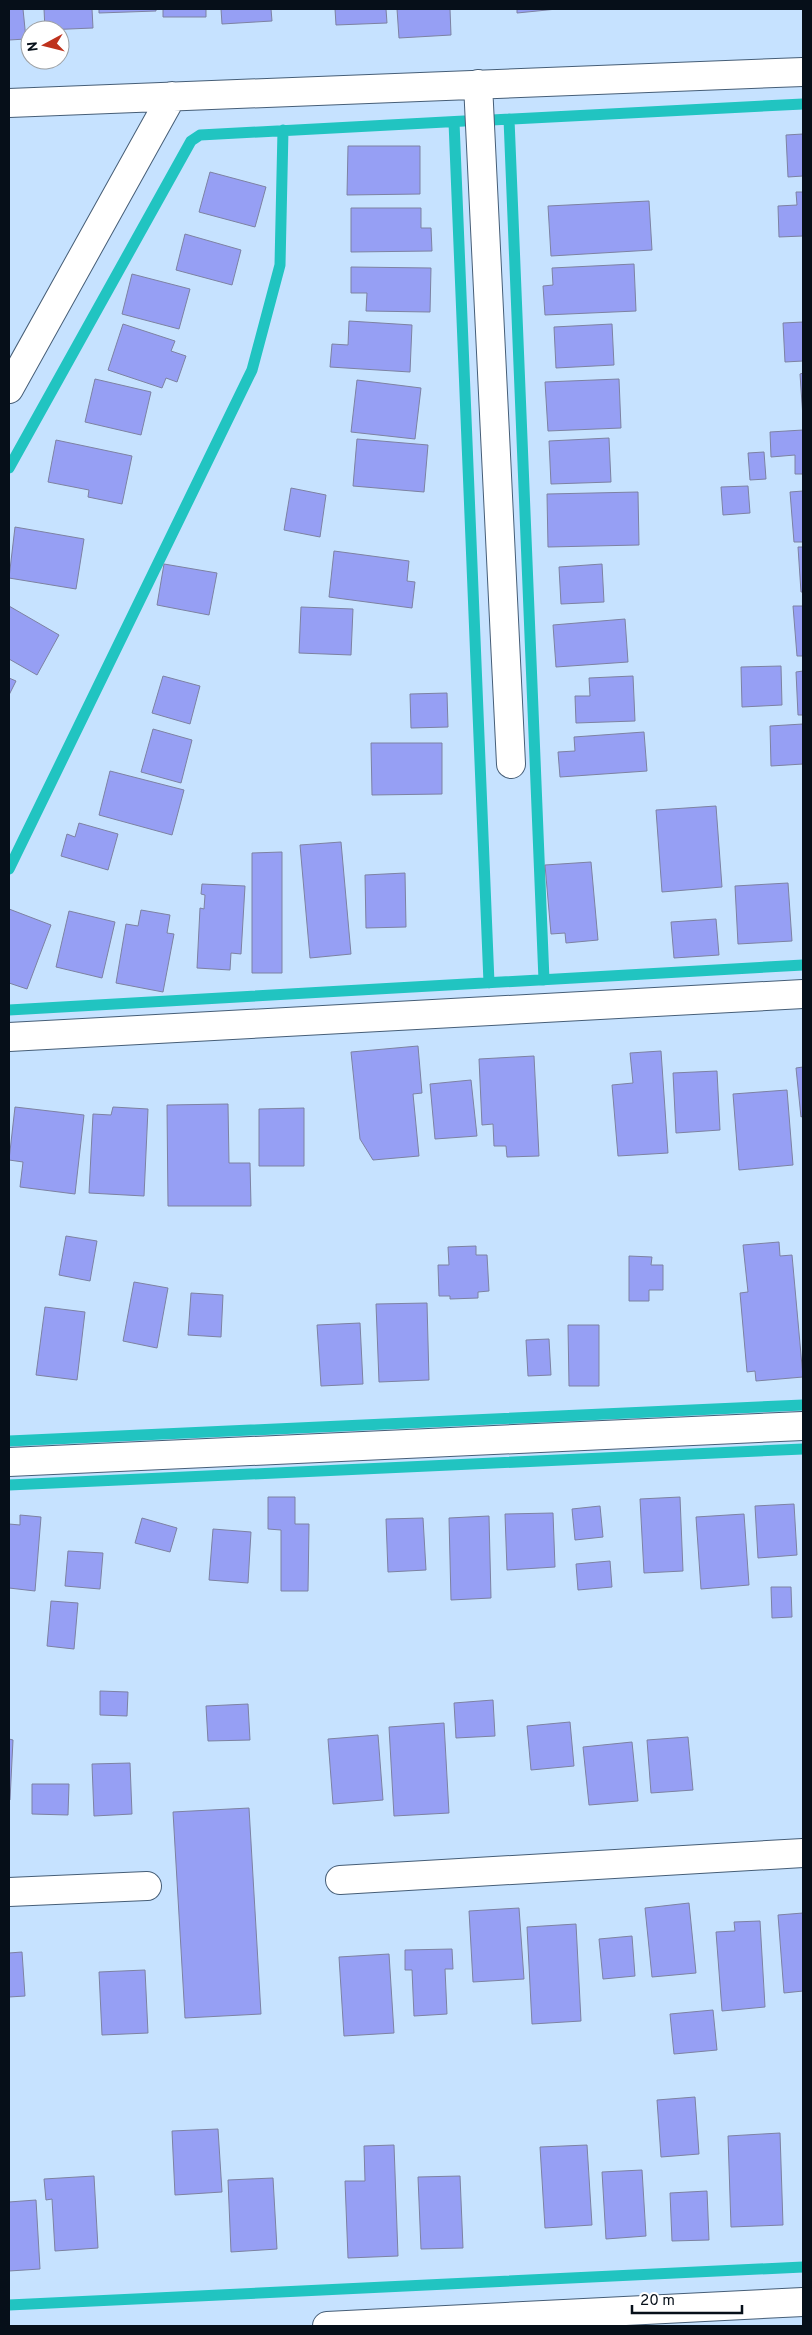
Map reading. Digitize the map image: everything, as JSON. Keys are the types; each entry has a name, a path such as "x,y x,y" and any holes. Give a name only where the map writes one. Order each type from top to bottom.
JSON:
{"street":[{"path":"9,103 803,72"},
{"path":"478,84 511,764"},
{"path":"9,389 172,96"},
{"path":"9,1036 803,994"},
{"path":"9,1462 803,1426"},
{"path":"340,1880 803,1853"},
{"path":"9,1892 146,1886"},
{"path":"327,2326 619,2319 803,2302"}],"building":[{"path":"9,9 23,9 24,20 20,20 20,39 9,40"},
{"path":"44,9 92,9 93,28 70,29 70,20 45,20"},
{"path":"99,9 156,9 156,11 99,13"},
{"path":"163,9 206,9 206,17 163,17"},
{"path":"221,9 271,9 272,21 222,24"},
{"path":"335,9 386,9 387,23 336,25"},
{"path":"397,9 450,9 451,35 399,38"},
{"path":"517,9 557,9 517,13"},
{"path":"803,134 803,176 788,177 786,135"},
{"path":"348,146 420,146 420,194 347,195"},
{"path":"210,172 266,187 255,227 199,212"},
{"path":"796,192 803,192 803,236 779,237 778,206 797,205"},
{"path":"649,201 652,250 551,256 548,206"},
{"path":"351,208 421,208 421,228 431,228 432,251 351,252"},
{"path":"185,234 241,250 232,285 176,270"},
{"path":"634,264 636,311 545,315 543,286 553,285 552,268"},
{"path":"351,267 431,268 430,312 366,311 367,293 351,293"},
{"path":"132,274 190,289 179,329 122,314"},
{"path":"349,321 412,325 410,372 330,367 332,344 348,345"},
{"path":"803,322 803,361 785,362 783,323"},
{"path":"123,324 175,341 171,351 186,356 177,382 166,378 162,388 108,370"},
{"path":"612,324 614,365 556,368 554,327"},
{"path":"803,373 803,418 800,374"},
{"path":"95,379 151,392 141,435 85,422"},
{"path":"619,379 621,428 548,431 545,382"},
{"path":"357,380 421,388 415,439 351,432"},
{"path":"803,430 803,474 795,474 795,455 771,457 770,432"},
{"path":"609,438 611,482 551,484 549,441"},
{"path":"357,439 428,445 424,492 353,486"},
{"path":"56,440 132,456 122,504 88,497 89,490 48,482"},
{"path":"764,452 766,479 750,480 748,453"},
{"path":"748,486 750,513 723,515 721,487"},
{"path":"291,488 326,495 320,537 284,530"},
{"path":"803,491 803,542 794,542 790,492"},
{"path":"638,492 639,545 548,547 547,494"},
{"path":"15,527 84,539 76,589 9,578"},
{"path":"798,547 803,547 803,592 801,592"},
{"path":"334,551 409,561 407,581 415,582 412,608 329,597"},
{"path":"164,564 217,573 209,615 157,605"},
{"path":"602,564 604,602 561,604 559,567"},
{"path":"9,606 59,635 37,675 9,659"},
{"path":"793,606 803,606 803,656 797,656"},
{"path":"301,607 353,609 351,655 299,653"},
{"path":"625,619 628,662 556,667 553,625"},
{"path":"781,666 782,705 742,707 741,667"},
{"path":"803,671 803,715 798,715 796,672"},
{"path":"163,676 200,686 190,724 152,713"},
{"path":"633,676 635,721 576,723 575,696 590,696 589,678"},
{"path":"9,678 16,681 9,695"},
{"path":"447,693 448,727 411,728 410,694"},
{"path":"803,724 803,764 771,766 770,726"},
{"path":"153,729 192,740 181,783 141,772"},
{"path":"644,732 647,771 560,777 558,752 575,751 574,737"},
{"path":"371,743 442,743 442,794 372,795"},
{"path":"110,771 184,790 172,835 99,815"},
{"path":"716,806 722,887 662,892 656,810"},
{"path":"79,823 118,834 108,870 61,856 67,834 75,837"},
{"path":"341,842 351,954 310,958 300,845"},
{"path":"282,852 282,973 252,973 252,853"},
{"path":"591,862 598,940 566,943 565,933 551,934 545,865"},
{"path":"405,873 406,927 366,928 365,875"},
{"path":"788,883 792,941 738,944 735,886"},
{"path":"202,884 245,886 241,954 231,953 230,970 197,968 200,908 204,909 205,895 201,894"},
{"path":"9,909 51,925 27,989 9,983"},
{"path":"141,910 170,915 167,933 174,934 163,992 116,983 126,924 138,926"},
{"path":"69,911 115,922 102,978 56,967"},
{"path":"716,919 719,955 674,958 671,922"},
{"path":"418,1046 422,1093 413,1094 419,1156 373,1160 360,1139 351,1052"},
{"path":"661,1051 668,1153 618,1156 612,1085 633,1083 630,1053"},
{"path":"534,1056 539,1156 507,1157 506,1146 494,1146 493,1124 482,1125 479,1059"},
{"path":"803,1067 803,1116 801,1117 796,1068"},
{"path":"717,1071 720,1130 676,1133 673,1073"},
{"path":"471,1080 477,1136 435,1139 430,1084"},
{"path":"787,1090 793,1165 739,1170 733,1094"},
{"path":"228,1104 229,1163 250,1163 251,1206 168,1206 167,1105"},
{"path":"15,1107 84,1115 75,1194 20,1187 23,1162 9,1160"},
{"path":"113,1107 148,1109 144,1196 89,1193 93,1114 111,1115"},
{"path":"304,1108 304,1166 259,1166 259,1109"},
{"path":"66,1236 97,1241 90,1281 59,1275"},
{"path":"779,1242 780,1256 792,1255 803,1377 756,1381 755,1371 747,1372 740,1293 748,1292 743,1245"},
{"path":"476,1246 476,1255 487,1255 489,1291 478,1292 478,1298 450,1299 450,1296 439,1296 438,1265 449,1265 448,1247"},
{"path":"629,1256 652,1257 651,1265 663,1265 663,1290 649,1290 649,1301 629,1301"},
{"path":"134,1282 168,1288 157,1348 123,1341"},
{"path":"191,1293 223,1295 221,1337 188,1335"},
{"path":"427,1303 429,1380 379,1382 376,1304"},
{"path":"45,1307 85,1312 77,1380 36,1375"},
{"path":"360,1323 363,1384 321,1386 317,1325"},
{"path":"568,1325 599,1325 599,1386 569,1386"},
{"path":"549,1339 551,1375 528,1376 526,1340"},
{"path":"268,1497 295,1497 295,1524 309,1524 308,1591 281,1591 281,1530 268,1529"},
{"path":"680,1497 683,1571 644,1573 640,1499"},
{"path":"794,1504 797,1555 758,1558 755,1506"},
{"path":"600,1506 603,1537 575,1540 572,1509"},
{"path":"553,1513 555,1567 507,1570 505,1514"},
{"path":"744,1514 749,1585 701,1589 696,1517"},
{"path":"20,1515 41,1517 35,1591 9,1588 9,1524 20,1525"},
{"path":"489,1516 491,1598 451,1600 449,1518"},
{"path":"142,1518 177,1528 170,1552 135,1543"},
{"path":"423,1518 426,1570 388,1572 386,1519"},
{"path":"213,1529 251,1532 248,1583 209,1580"},
{"path":"68,1551 103,1553 100,1589 65,1586"},
{"path":"610,1561 612,1587 578,1590 576,1564"},
{"path":"771,1587 791,1587 792,1617 772,1618"},
{"path":"51,1601 78,1603 74,1649 47,1646"},
{"path":"100,1691 128,1692 127,1716 100,1715"},
{"path":"493,1700 495,1736 456,1738 454,1703"},
{"path":"248,1704 250,1740 208,1741 206,1706"},
{"path":"570,1722 574,1766 531,1770 527,1726"},
{"path":"444,1723 449,1813 394,1816 389,1727"},
{"path":"378,1735 383,1800 333,1804 328,1739"},
{"path":"688,1737 693,1790 651,1793 647,1740"},
{"path":"9,1739 13,1740 10,1800 9,1800"},
{"path":"632,1742 638,1801 589,1805 583,1747"},
{"path":"130,1763 132,1814 94,1816 92,1764"},
{"path":"32,1784 69,1784 68,1815 32,1814"},
{"path":"249,1808 261,2014 185,2018 173,1812"},
{"path":"689,1903 696,1973 652,1977 645,1908"},
{"path":"519,1908 524,1979 473,1982 469,1911"},
{"path":"803,1913 803,1991 784,1993 778,1915"},
{"path":"760,1921 765,2007 722,2011 716,1932 735,1931 734,1922"},
{"path":"576,1924 581,2021 532,2024 527,1927"},
{"path":"632,1936 635,1976 603,1979 599,1939"},
{"path":"452,1949 453,1969 445,1969 447,2014 414,2016 412,1970 405,1970 405,1950"},
{"path":"22,1952 25,1996 9,1997 9,1953"},
{"path":"389,1954 394,2033 344,2036 339,1957"},
{"path":"145,1970 148,2033 102,2035 99,1972"},
{"path":"713,2010 717,2050 674,2054 670,2014"},
{"path":"695,2097 699,2154 661,2157 657,2100"},
{"path":"218,2129 222,2192 175,2195 172,2131"},
{"path":"780,2133 783,2225 731,2227 728,2136"},
{"path":"394,2145 398,2256 348,2258 345,2181 365,2181 364,2146"},
{"path":"587,2145 592,2225 545,2228 540,2147"},
{"path":"642,2170 646,2236 606,2239 602,2172"},
{"path":"94,2176 98,2248 55,2251 52,2199 46,2200 44,2179"},
{"path":"460,2176 463,2248 421,2249 418,2177"},
{"path":"273,2178 277,2249 231,2252 228,2180"},
{"path":"707,2191 709,2240 672,2241 670,2193"},
{"path":"36,2200 40,2269 9,2271 9,2202"}],"waterway":[{"path":"492,120 803,104"},
{"path":"509,119 544,980"},
{"path":"9,468 191,141 200,135 464,121"},
{"path":"454,122 489,983"},
{"path":"9,869 252,370 280,265 283,130"},
{"path":"9,1010 803,965"},
{"path":"9,1441 803,1405"},
{"path":"9,1485 803,1449"},
{"path":"9,2305 803,2267"}]}
